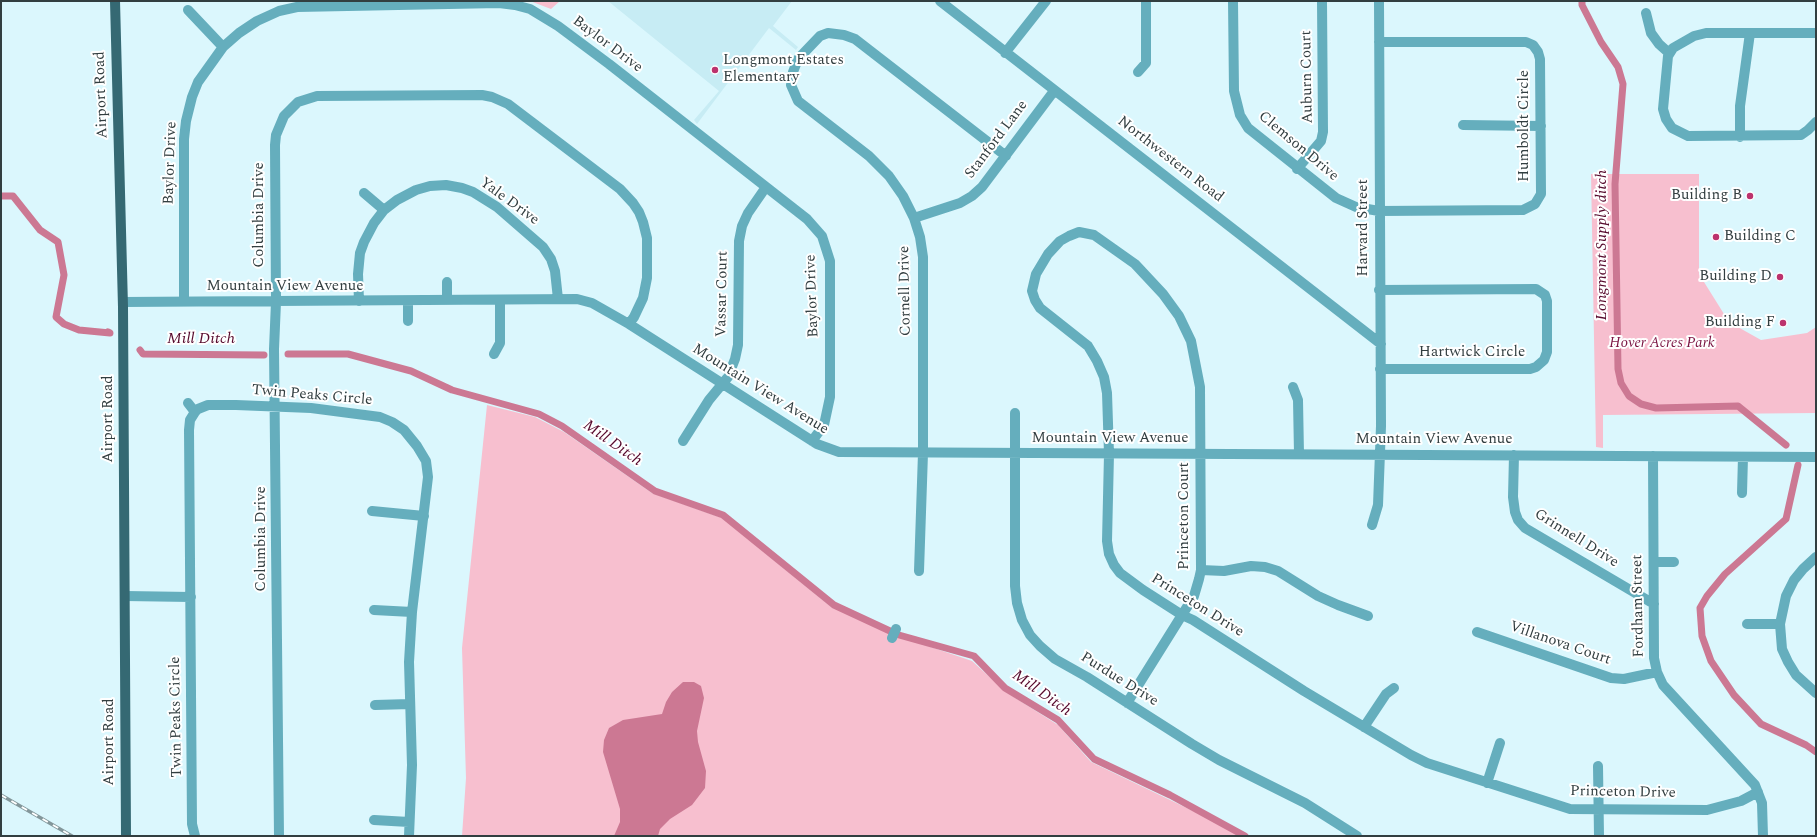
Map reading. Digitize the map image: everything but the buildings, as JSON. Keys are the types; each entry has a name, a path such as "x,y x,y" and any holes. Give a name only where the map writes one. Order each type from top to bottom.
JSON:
{"main road":[{"name":"Airport Road","path":"115,1 123,302 126,836"}],"street":[{"name":"Northwestern Road","path":"940,1 1380,344"},
{"path":"1005,53 1046,1"},
{"path":"1138,72 1146,63 1146,1"},
{"name":"Clemson Drive","path":"1233,1 1234,91 1240,115 1248,128 1298,169 1342,202 1356,207 1379,211"},
{"name":"Auburn Court","path":"1298,169 1321,141 1323,132 1322,1"},
{"name":"Harvard Street","path":"1372,525 1378,505 1380,454 1379,1"},
{"name":"Baylor Drive","path":"184,302 184,139 186,121 192,97 198,82 223,47 239,33 279,11 298,7 422,3 499,3 530,9 558,26 609,64 813,224 822,236 830,261 830,397 824,425 812,441"},
{"path":"188,10 223,47"},
{"path":"1646,13 1652,33 1659,44 1669,53"},
{"name":"Cornell Drive","path":"919,571 923,453 922,257 920,237 914,218 903,196 889,176 869,156 798,101 791,85 793,72 798,59 820,36 833,33 844,34 855,39 1006,156"},
{"path":"1816,33 1706,33 1694,36 1673,48 1669,53 1666,67 1663,110 1666,119 1672,128 1688,136 1800,135 1816,122"},
{"path":"1740,136 1740,106 1750,33"},
{"name":"Humboldt Circle","path":"1379,42 1526,42 1533,45 1538,52 1540,59 1541,126 1541,194 1535,204 1528,209 1379,211"},
{"name":"Stanford Lane","path":"914,218 960,203 972,196 982,187 1054,91"},
{"name":"Columbia Drive","path":"279,836 276,405 274,349 276,302 275,145 279,125 290,108 307,98 317,96 482,95 492,97 508,104 615,185 633,203 645,228 647,278 643,298 629,324"},
{"path":"1463,125 1541,126"},
{"name":"Yale Drive","path":"359,301 358,274 360,253 374,223 384,210 397,200 416,190 430,186 451,186 473,192 497,207 543,247 555,272 558,299"},
{"name":"Vassar Court","path":"683,441 709,400 723,384 729,373 738,345 740,234 748,213 766,187"},
{"path":"364,193 384,210"},
{"name":"Princeton Drive","path":"1200,454 1200,387 1196,360 1191,341 1179,316 1163,294 1134,264 1094,235 1080,232 1060,241 1048,254 1036,274 1032,291 1040,308 1088,346 1104,377 1107,393 1109,454 1107,541 1109,554 1120,573 1182,615 1364,727 1427,763 1570,810 1707,810 1741,801 1758,792"},
{"path":"447,282 447,300"},
{"name":"Hartwick Circle","path":"1379,290 1536,289 1545,295 1547,301 1547,352 1544,360 1536,367 1530,369 1380,369"},
{"name":"Mountain View Avenue","path":"123,302 577,299 592,303 629,324 823,448 839,452 1816,457"},
{"path":"494,354 500,343 500,300"},
{"path":"408,301 408,321"},
{"path":"1293,387 1298,400 1299,454"},
{"path":"188,403 195,412"},
{"name":"Twin Peaks Circle","path":"195,836 192,824 189,430 190,420 195,412 208,405 276,405 375,416 392,422 404,430 418,446 426,461 428,476 412,612 410,704 412,765 408,836"},
{"name":"Purdue Drive","path":"1015,413 1015,586 1017,603 1022,620 1030,635 1055,659 1219,760 1305,803 1357,836"},
{"name":"Princeton Court","path":"1127,703 1194,596 1201,570 1200,454"},
{"name":"Grinnell Drive","path":"1514,455 1513,496 1515,512 1518,520 1525,528 1654,604"},
{"name":"Fordham Street","path":"1653,456 1654,658 1657,672 1663,686 1755,785 1762,803 1763,836"},
{"path":"1742,493 1743,457"},
{"path":"372,511 424,516"},
{"path":"1816,557 1802,569 1794,580 1786,596 1780,624 1782,649 1788,662 1796,675 1816,693"},
{"path":"1654,562 1674,562"},
{"path":"1201,570 1224,571 1251,566 1265,567 1278,571 1318,596 1338,606 1368,616"},
{"path":"125,596 191,597"},
{"path":"374,610 412,612"},
{"path":"1747,624 1780,624"},
{"name":"Villanova Court","path":"1477,632 1612,678 1624,679 1657,672"},
{"path":"1364,727 1386,694 1394,688"},
{"path":"375,705 410,704"},
{"path":"1487,782 1500,743"},
{"path":"1598,766 1599,836"},
{"path":"374,820 409,822"}],"shaded area":[{"name":"Longmont Estates Elementary","path":"608,1 792,1 773,26 798,47 796,50 769,28 697,124 694,120 719,91"},
{"path":"683,682 694,682 701,686 704,698 697,731 698,742 706,771 705,788 692,805 670,819 660,829 658,836 614,836 620,822 620,809 603,752 604,740 609,728 623,720 662,714 666,702 672,692"}],"green space":[{"path":"530,1 560,1 551,9"},
{"name":"Hover Acres Park","path":"1591,174 1699,174 1699,274 1729,322 1761,340 1807,333 1816,327 1816,413 1603,415 1603,448 1596,447"},
{"path":"487,405 535,417 564,432 652,493 722,518 830,606 884,631 972,661 1006,692 1058,725 1091,762 1218,823 1240,836 462,836 466,778 462,648"}],"waterway":[{"name":"Longmont Supply ditch","path":"1582,1 1582,5 1601,42 1618,67 1623,84 1615,184 1618,369 1621,383 1629,396 1641,404 1656,408 1738,406 1786,445"},
{"name":"Mill Ditch","path":"1,196 13,196 40,230 58,242 64,275 56,317 64,324 79,330 110,333 108,332"},
{"name":"Mill Ditch","path":"140,350 143,354 264,355"},
{"name":"Mill Ditch","path":"288,354 348,354 411,371 452,390 539,414 562,426 655,491 723,515 834,605 890,631"},
{"name":"Longmont Supply ditch","path":"1798,465 1786,519 1725,574 1707,596 1700,608 1702,636 1711,661 1734,695 1761,724 1806,745 1816,752"},
{"name":"Mill Ditch","path":"899,635 974,656 1005,688 1058,720 1094,759 1170,795 1245,836"}],"railway":[{"path":"1,795 72,836"}],"place":[{"name":"Longmont Estates Elementary","path":"715,70"},
{"name":"Building B","path":"1750,196"},
{"name":"Building C","path":"1716,237"},
{"name":"Building D","path":"1780,277"},
{"name":"Building F","path":"1783,323"}]}
